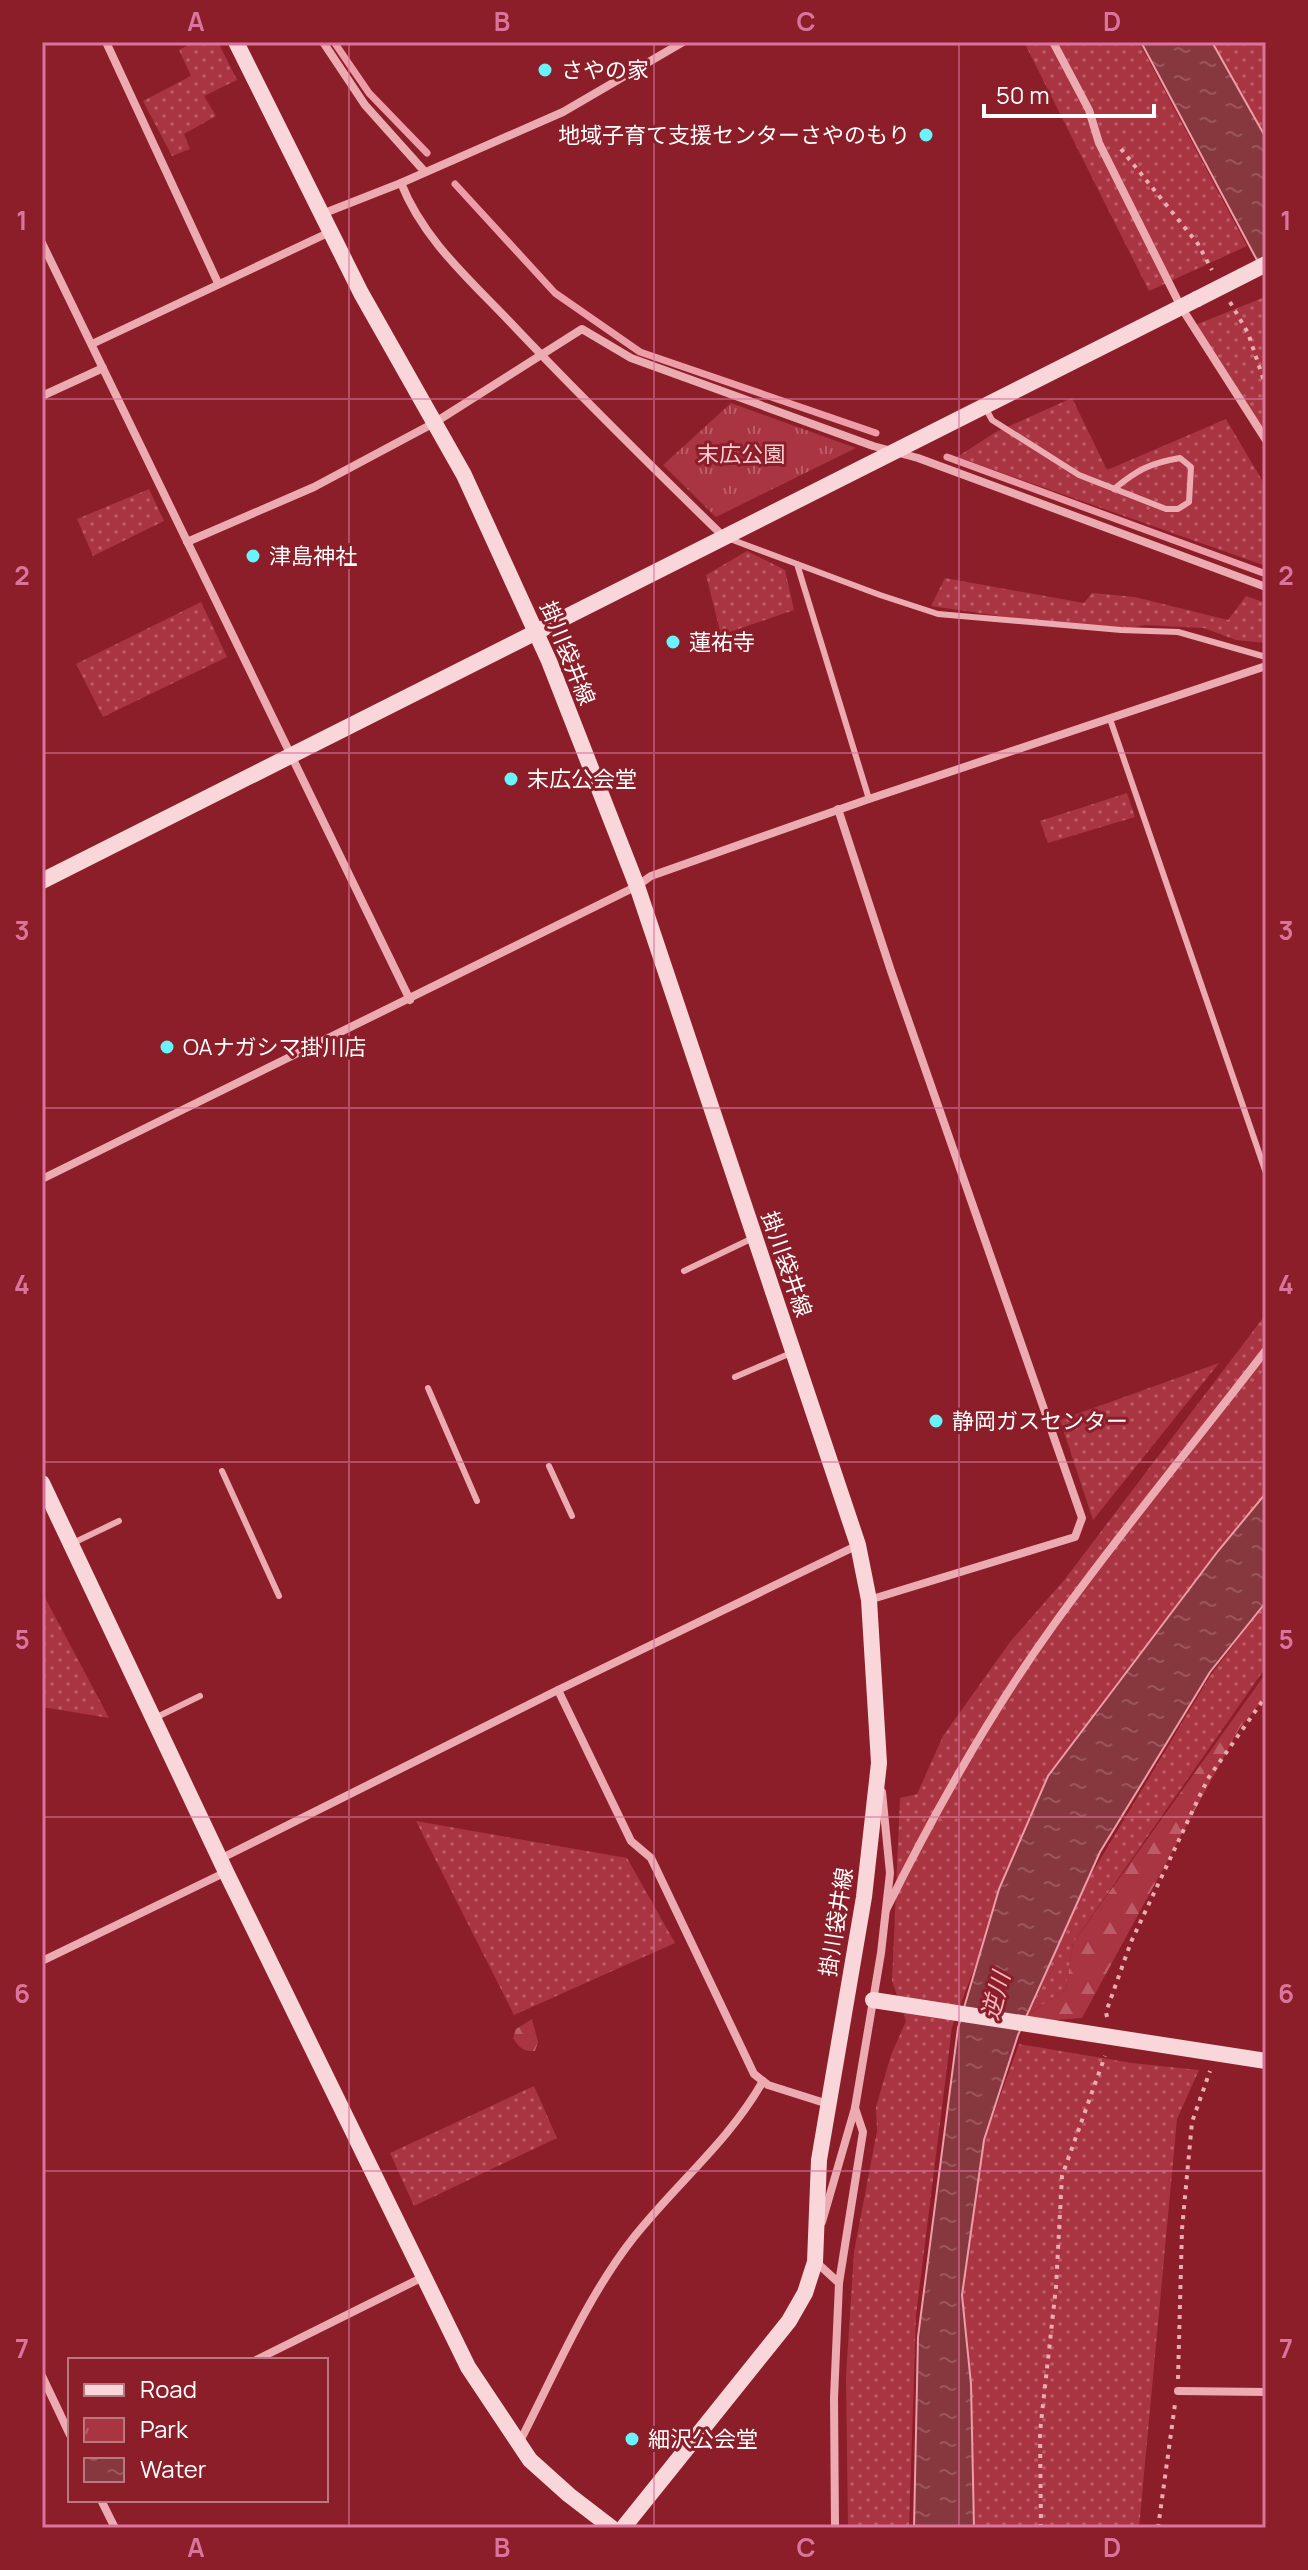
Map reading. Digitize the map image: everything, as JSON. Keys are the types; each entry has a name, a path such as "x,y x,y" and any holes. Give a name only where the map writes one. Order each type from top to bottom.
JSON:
{"street":[{"path":"106,42 218,283"},
{"name":"掛川袋井線","path":"236,42 361,293 464,475 537,633 637,886 858,1545 869,1600 879,1763 864,1897 819,2160 815,2262 805,2293 789,2321 623,2528"},
{"path":"323,42 365,105 425,172"},
{"path":"322,214 563,112 683,42"},
{"path":"1053,42 1089,110 1099,143 1181,307 1266,440"},
{"path":"401,183 408,202 436,244 541,357 725,538"},
{"path":"92,344 330,232"},
{"path":"42,243 410,1000"},
{"path":"42,881 1266,264"},
{"path":"187,542 314,487 434,423 582,329 631,358 1266,587"},
{"path":"42,396 103,368"},
{"path":"42,1179 410,1000 637,886 651,876 838,809 1266,666"},
{"path":"838,809 891,971 1082,1518 1075,1537 869,1600"},
{"path":"886,1910 912,1857 977,1743 1054,1624 1266,1350"},
{"path":"42,1483 223,1865 468,2367 530,2460 612,2528"},
{"path":"42,1961 558,1690 858,1545"},
{"path":"558,1690 631,1841 651,1858 754,2074 768,2085 829,2104"},
{"path":"815,2240 834,2187 855,2108 886,1910 890,1873 879,1763"},
{"path":"873,2000 1266,2061"},
{"path":"519,2442 601,2285 634,2238 747,2110 763,2081"},
{"path":"835,2528 834,2398 839,2283 863,2132 855,2108"},
{"path":"815,2262 839,2283"},
{"path":"260,2358 424,2276"},
{"path":"42,2376 68,2431"},
{"path":"1178,2391 1266,2392"},
{"path":"102,2502 115,2528"}],"lane":[{"path":"985,406 992,420 1079,475 1114,489 1166,509 1178,509 1189,502 1191,467 1180,458 1159,461 1135,471 1114,489"},
{"path":"725,538 938,614 1178,632 1266,657"},
{"path":"797,564 869,799"},
{"path":"1110,719 1266,1173"},
{"path":"684,1271 755,1237"},
{"path":"735,1377 793,1352"},
{"path":"428,1388 477,1501"},
{"path":"549,1466 572,1516"},
{"path":"222,1471 279,1596"},
{"path":"71,1544 119,1521"},
{"path":"153,1719 200,1696"}],"path":[{"path":"1119,147 1198,244 1219,282"},
{"path":"1226,295 1248,333 1266,387"},
{"path":"1041,2528 1040,2432 1056,2287 1062,2176 1112,2038 1106,2012 1131,1942 1209,1777 1266,1696"},
{"path":"1158,2528 1178,2391 1182,2229 1192,2122 1216,2054"}],"green space":[{"path":"194,42 218,42 237,80 204,96 216,116 184,134 190,149 172,156 143,101 191,76 179,50"},
{"path":"1024,42 1139,42 1247,246 1149,291"},
{"path":"1212,42 1266,42 1266,138"},
{"path":"1266,298 1266,434 1190,327"},
{"path":"1072,398 1107,470 1226,419 1266,487 1266,566 957,457 996,432"},
{"name":"末広公園","path":"731,403 856,448 716,517 663,465"},
{"path":"149,489 164,521 93,556 77,519"},
{"path":"747,551 785,570 794,610 721,635 706,575"},
{"path":"945,578 1084,603 1092,593 1135,597 1228,620 1246,596 1266,603 1266,643 1236,640 1204,628 1145,625 1121,630 1081,628 931,606"},
{"path":"201,602 227,657 103,717 76,664"},
{"path":"1127,793 1135,817 1048,843 1040,821"},
{"path":"1266,1314 1266,1498 1116,1684 1042,1790 952,2027 916,2315 909,2528 848,2528 846,2376 854,2252 877,2131 876,2107 891,2055 906,2021 892,1981 900,1798 917,1794 943,1736 1010,1642 1065,1579"},
{"path":"1219,1363 1093,1520 1060,1420"},
{"path":"42,1592 109,1718 42,1707"},
{"path":"1266,1602 1266,1667 1073,1943 1066,1989 1029,2014 1086,1883 1210,1676"},
{"path":"1266,1673 1266,1696 1239,1729 1082,2018 1016,2023 1066,1989 1073,1943"},
{"path":"416,1821 627,1858 675,1943 514,2015"},
{"path":"532,2019 538,2042 535,2051 522,2049 513,2038 516,2029"},
{"path":"1019,2044 1132,2063 1199,2070 1177,2119 1139,2528 974,2528 959,2364 962,2295 984,2140"},
{"path":"534,2086 557,2138 414,2206 390,2153"}],"water":[{"path":"1141,42 1212,42 1266,138 1266,256 1258,262"},
{"name":"逆川","path":"1266,1493 1266,1602 1210,1672 1100,1852 1018,2035 984,2140 962,2295 971,2384 974,2528 914,2528 918,2337 958,2028 999,1889 1048,1776 1218,1551"}],"waterway":[{"path":"334,42 369,93 427,153"},
{"path":"455,184 555,293 640,352 876,433"},
{"path":"947,457 1266,574"}],"place":[{"name":"さやの家","path":"545,70"},
{"name":"地域子育て支援センターさやのもり","path":"926,135"},
{"name":"津島神社","path":"253,556"},
{"name":"蓮祐寺","path":"673,642"},
{"name":"末広公会堂","path":"511,779"},
{"name":"OAナガシマ掛川店","path":"167,1047"},
{"name":"静岡ガスセンター","path":"936,1421"},
{"name":"細沢公会堂","path":"632,2439"}]}
